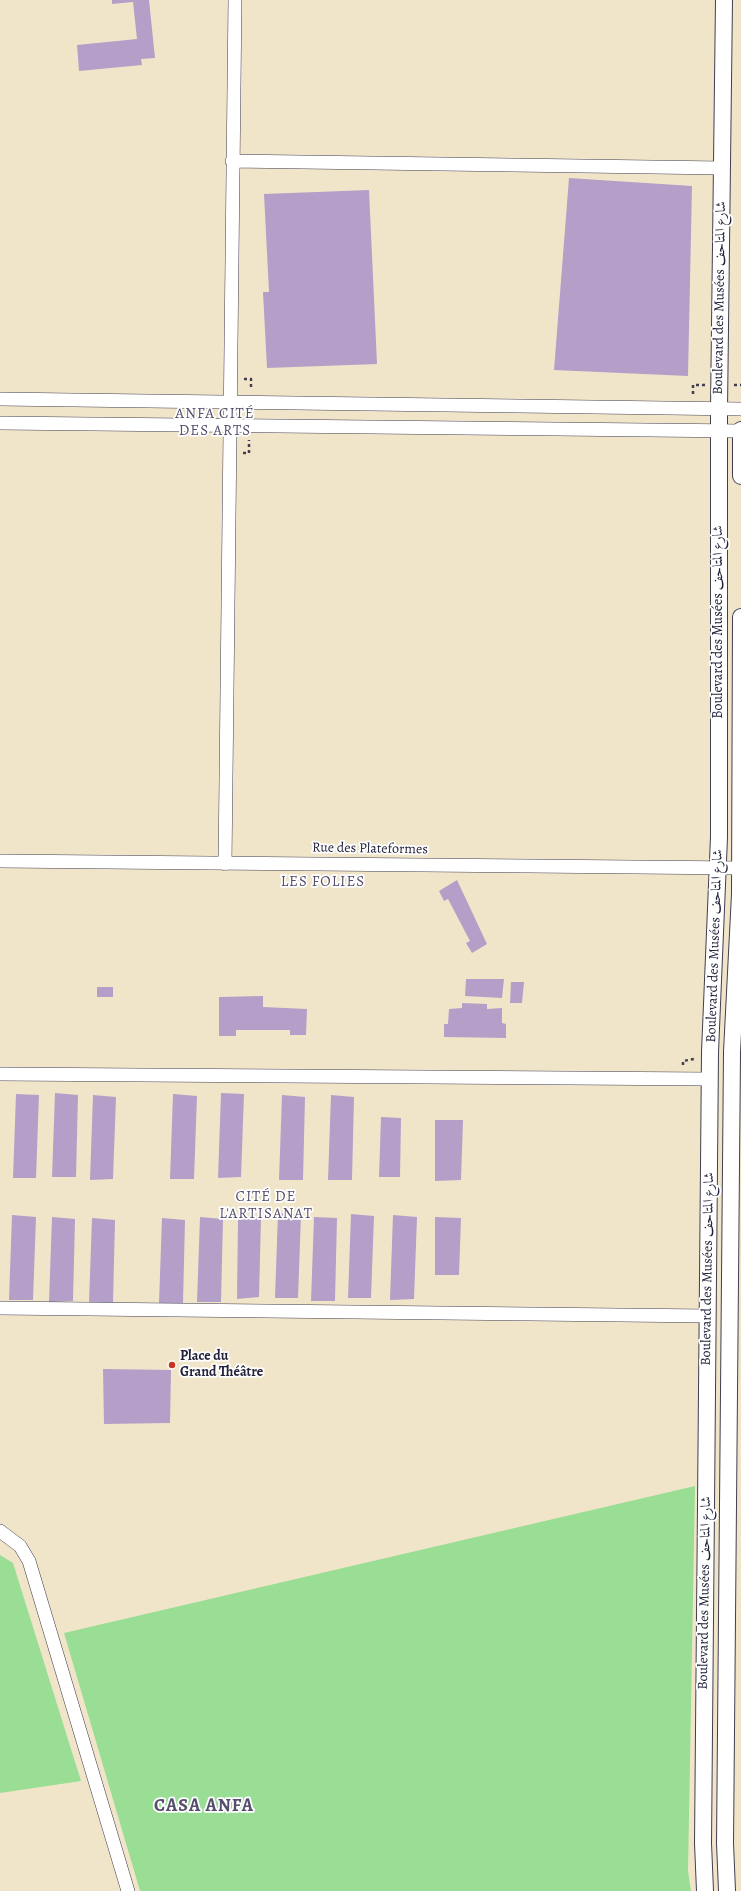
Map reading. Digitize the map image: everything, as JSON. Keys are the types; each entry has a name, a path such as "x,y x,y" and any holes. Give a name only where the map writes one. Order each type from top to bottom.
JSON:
{"street":[{"path":"225,864 229,402 235,0"},
{"name":"Boulevard des Musées شارع المتاحف","path":"705,1891 703,1844 710,1080 718,868 719,409 724,0"},
{"path":"232,161 722,168"},
{"path":"0,399 741,409"},
{"path":"0,423 741,430 741,476"},
{"name":"Boulevard des Musées شارع المتاحف","path":"727,1891 725,1843 732,1052 740,868 741,617"},
{"name":"Rue des Plateformes","path":"0,861 740,868"},
{"path":"0,1074 710,1080"},
{"path":"0,1308 708,1316"},
{"path":"0,1531 20,1546 29,1561 128,1891"}],"green space":[{"path":"695,1486 688,1871 691,1891 140,1891 64,1633"},
{"path":"0,1555 13,1563 81,1781 0,1793"}],"building":[{"path":"112,0 149,0 155,58 141,59 142,65 79,71 77,45 137,39 133,2 112,4"},
{"path":"569,178 692,186 688,376 554,370"},
{"path":"369,190 377,364 267,368 263,292 269,292 264,194"},
{"path":"457,880 487,944 472,953 466,943 470,941 448,899 444,901 439,891"},
{"path":"466,979 504,979 502,998 465,996"},
{"path":"511,982 524,982 522,1003 510,1003"},
{"path":"97,987 113,987 113,997 97,997"},
{"path":"263,996 263,1007 307,1009 306,1035 290,1035 290,1030 236,1030 236,1036 219,1036 219,997"},
{"path":"462,1003 487,1004 487,1009 502,1008 502,1023 506,1024 506,1038 444,1037 444,1024 448,1024 449,1009 462,1008"},
{"path":"55,1093 78,1095 76,1177 52,1177"},
{"path":"221,1093 244,1094 241,1177 218,1178"},
{"path":"16,1094 39,1095 36,1178 13,1178"},
{"path":"173,1094 197,1096 194,1179 170,1179"},
{"path":"93,1095 116,1097 113,1179 90,1180"},
{"path":"282,1095 305,1097 303,1180 279,1180"},
{"path":"331,1095 354,1097 352,1180 328,1180"},
{"path":"381,1117 401,1118 400,1177 379,1177"},
{"path":"435,1120 463,1120 461,1180 435,1181"},
{"path":"278,1213 301,1215 298,1298 275,1298"},
{"path":"351,1214 374,1216 371,1298 348,1298"},
{"path":"12,1215 36,1217 33,1300 9,1300"},
{"path":"393,1215 417,1217 414,1299 390,1300"},
{"path":"52,1217 75,1219 73,1301 49,1302"},
{"path":"200,1217 223,1219 221,1302 197,1302"},
{"path":"314,1217 337,1218 335,1301 311,1301"},
{"path":"435,1217 461,1218 459,1275 435,1275"},
{"path":"92,1218 115,1220 113,1303 89,1303"},
{"path":"162,1218 185,1220 183,1303 159,1303"},
{"path":"261,1218 259,1297 237,1299 238,1219"},
{"path":"103,1369 171,1370 170,1423 104,1424"}],"place":[{"name":"Place du Grand Théâtre","path":"172,1365"}],"district":[{"name":"ANFA CITÉ DES ARTS","path":"215,422"},
{"name":"LES FOLIES","path":"323,882"},
{"name":"CITÉ DE L'ARTISANAT","path":"266,1206"},
{"name":"CASA ANFA","path":"204,1807"}]}
